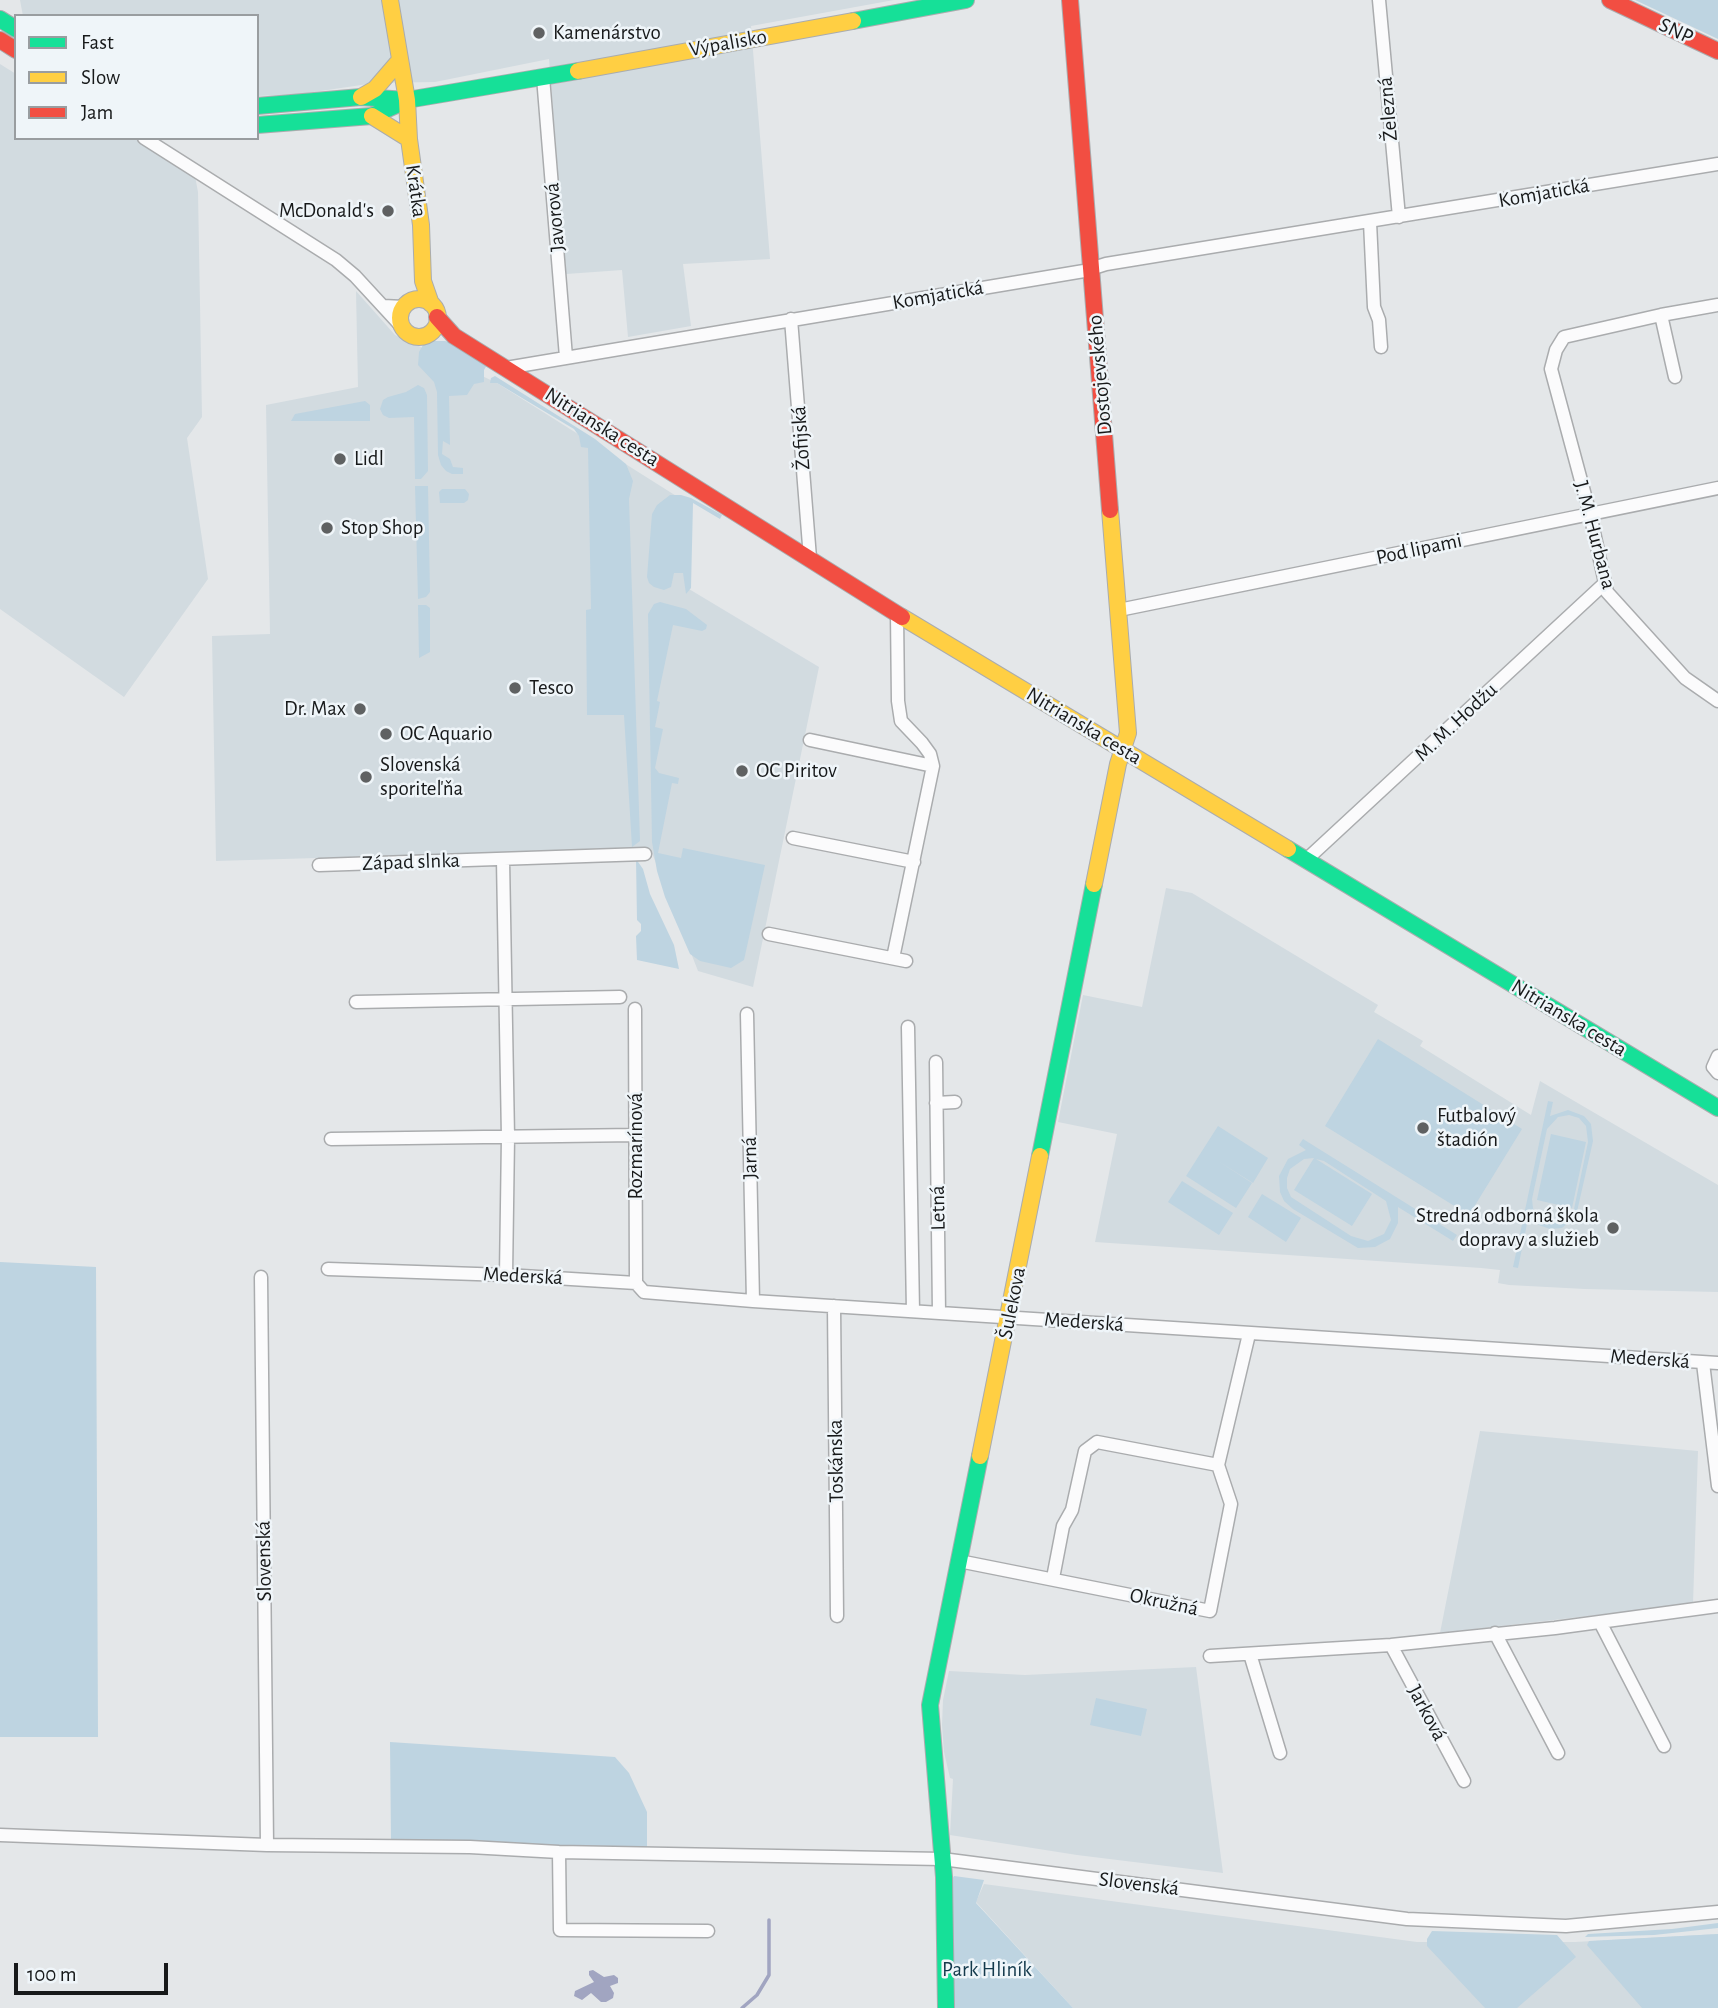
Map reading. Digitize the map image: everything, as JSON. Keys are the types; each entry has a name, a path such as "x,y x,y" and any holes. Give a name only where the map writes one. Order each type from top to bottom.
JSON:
{"main road":[{"name":"Krátka","path":"390,0 407,100 409,139 421,225 423,281 433,318"},
{"name":"Výpalisko","path":"259,106 361,97 407,100 966,0"},
{"name":"Dostojevského","path":"1070,0 1128,733 1123,749"},
{"name":"SNP","path":"1610,0 1718,51"},
{"path":"361,97 375,89 400,60"},
{"name":"Výpalisko","path":"259,125 372,116 407,100"},
{"path":"372,116 409,139"},
{"path":"408,304 422,300 433,318 425,336 414,336 402,327 400,316 423,281"},
{"name":"Nitrianska cesta","path":"433,318 454,335 897,614 1717,1106"},
{"name":"Šulekova","path":"946,2008 944,1877 930,1705 1123,749"}],"street":[{"name":"Železná","path":"1379,0 1399,218"},
{"name":"Javorová","path":"543,77 566,357"},
{"path":"147,140 336,260 355,276 402,327"},
{"name":"Komjatická","path":"506,368 1092,270 1106,264 1718,164"},
{"path":"1370,222 1374,307 1379,320 1381,347"},
{"path":"383,306 408,304"},
{"path":"1675,377 1661,315 1718,306"},
{"name":"J. M. Hurbana","path":"1661,315 1564,337 1556,350 1551,369 1590,514 1607,592 1685,678 1718,700"},
{"name":"Žofijská","path":"791,319 810,558"},
{"name":"Pod lipami","path":"1119,610 1718,488"},
{"name":"M. M. Hodžu","path":"1306,860 1605,583"},
{"path":"769,934 899,960 914,862 933,766 930,754 901,721 897,614"},
{"path":"907,760 917,750 917,738"},
{"path":"810,740 933,766"},
{"path":"793,838 914,862"},
{"name":"Západ slnka","path":"319,865 645,853"},
{"path":"503,860 508,1137 506,1275"},
{"path":"356,1002 620,997"},
{"name":"Rozmarínová","path":"635,1009 636,1283"},
{"name":"Jarná","path":"747,1014 753,1301"},
{"path":"908,1027 913,1311"},
{"path":"1718,1056 1713,1067 1718,1073"},
{"name":"Letná","path":"936,1062 939,1313"},
{"path":"936,1103 955,1102"},
{"path":"331,1139 636,1135"},
{"name":"Mederská","path":"328,1269 636,1283 644,1292 753,1301 1718,1363"},
{"name":"Slovenská","path":"261,1277 267,1845"},
{"name":"Toskánska","path":"834,1306 837,1616"},
{"path":"1053,1578 1063,1526 1072,1510 1085,1451 1097,1442 1218,1465 1249,1334"},
{"path":"1703,1363 1718,1486"},
{"name":"Okružná","path":"959,1561 1210,1611 1231,1504 1218,1465"},
{"path":"1210,1656 1391,1645 1718,1606"},
{"path":"1600,1622 1664,1746"},
{"path":"1495,1633 1558,1753"},
{"name":"Jarková","path":"1391,1645 1464,1781"},
{"path":"1250,1654 1280,1753"},
{"name":"Slovenská","path":"0,1835 267,1845 470,1847 559,1852 942,1859 1408,1919 1566,1926 1718,1912"},
{"path":"559,1852 560,1930 708,1931"}],"shaded area":[{"path":"20,0 894,0 751,26 770,259 683,264 691,326 628,337 622,270 566,274 549,59 435,82 375,83 300,94 259,96 259,14 23,14"},
{"path":"0,64 14,73 14,140 138,140 194,171 198,192 202,417 187,438 208,579 124,697 0,609"},
{"path":"356,291 395,335 497,383 689,504 689,589 819,667 753,987 698,971 650,848 216,861 212,636 270,634 266,405 358,387"},
{"path":"1166,888 1192,893 1378,1005 1374,1012 1423,1041 1420,1046 1531,1115 1540,1081 1718,1185 1718,1292 1509,1285 1498,1283 1500,1270 1481,1268 1095,1242 1117,1134 1058,1122 1083,995 1142,1007"},
{"path":"1480,1431 1698,1451 1693,1604 1440,1633"},
{"path":"1196,1667 1223,1873 1077,1855 950,1835 953,1779 950,1778 944,1752 942,1725 943,1700 949,1671 1025,1675"},
{"path":"984,1884 1417,1942 1575,1942 1718,1934 1718,2008 1073,2008 976,1902"},
{"path":"593,1970 604,1977 614,1975 618,1978 618,1983 610,1986 614,1993 613,1998 606,2002 601,2002 591,1993 582,2000 574,1996 575,1991 594,1982 589,1975 589,1971"}],"green space":[{"path":"1635,0 1718,0 1718,39"},
{"path":"432,341 445,341 460,346 488,363 484,370 484,382 474,384 467,395 449,396 450,445 443,441 442,454 450,459 453,467 463,468 463,474 446,471 438,455 437,392 434,382 418,365 419,352 423,345"},
{"path":"495,376 595,439 626,464 633,481 629,499 640,841 632,847 624,715 587,715 586,610 591,609 588,448 581,447 579,436 574,429 497,383 490,383"},
{"path":"418,385 424,388 427,395 428,471 421,479 415,479 414,417 389,418 383,415 380,409 383,400"},
{"path":"365,401 370,405 370,421 291,421 295,414"},
{"path":"415,486 428,486 430,592 426,597 418,599"},
{"path":"442,489 465,489 469,494 468,500 464,503 440,503 439,492"},
{"path":"670,495 691,498 722,515 720,519 693,503 691,588 686,594 683,573 674,573 671,587 664,590 654,587 647,577 652,514 657,505"},
{"path":"660,602 686,609 707,625 702,631 673,625 657,701 660,702 655,727 663,729 655,768 659,773 679,778 678,784 672,783 658,853 681,858 683,848 765,865 744,960 731,968 700,961 690,954 665,897 657,871 652,842 648,614 654,604"},
{"path":"418,605 430,608 430,652 419,658"},
{"path":"636,859 643,869 650,894 674,945 679,969 637,960 636,936 641,931 641,924 637,920"},
{"name":"Futbalový štadión","path":"1378,1039 1522,1129 1469,1215 1325,1126"},
{"path":"1548,1101 1553,1102 1550,1116 1568,1110 1584,1116 1591,1124 1593,1141 1576,1216 1562,1228 1550,1229 1539,1225 1529,1214 1518,1268 1513,1267","holes":["1569,1115 1579,1118 1586,1126 1588,1142 1574,1209 1565,1221 1550,1224 1537,1217 1532,1199 1547,1129 1558,1117"]},
{"path":"1218,1126 1268,1158 1253,1183 1218,1161 1252,1183 1236,1208 1186,1176"},
{"path":"1551,1134 1586,1142 1572,1208 1537,1200"},
{"path":"1303,1139 1457,1235 1453,1241 1398,1207 1398,1223 1390,1239 1375,1247 1358,1248 1284,1201 1280,1192 1279,1176 1288,1159 1306,1150 1299,1145","holes":["1314,1158 1294,1190 1352,1226 1372,1194 1316,1159 1324,1161 1386,1201 1391,1220 1384,1234 1368,1241 1351,1236 1291,1197 1287,1188 1290,1169 1304,1159"]},
{"path":"1182,1181 1233,1213 1219,1235 1168,1202"},
{"path":"1262,1194 1301,1218 1286,1242 1248,1217"},
{"path":"0,1262 96,1267 98,1737 0,1737"},
{"path":"1096,1698 1147,1709 1141,1736 1090,1725"},
{"path":"390,1742 615,1757 629,1773 647,1812 647,1850 391,1842"},
{"name":"Park Hliník","path":"954,1876 984,1880 976,1903 1073,2008 950,2008 951,1881"},
{"path":"1718,1923 1718,1928 1654,1935 1585,1937 1588,1934 1672,1929"},
{"path":"1432,1931 1557,1935 1576,1957 1517,2008 1485,2008 1427,1946 1427,1939"},
{"path":"1718,1934 1718,2008 1642,2008 1587,1945 1589,1941"}],"waterway":[{"path":"742,2008 757,1995 769,1975 769,1920"}],"traffic: fast":[{"path":"853,21 966,0"},
{"path":"0,19 14,28"},
{"path":"259,106 361,97 407,100 578,71"},
{"path":"259,125 372,116 403,102"},
{"path":"1288,849 1718,1108"},
{"path":"1040,1156 1094,884"},
{"path":"946,2008 944,1877 930,1705 980,1456"}],"traffic: slow":[{"path":"390,0 407,100"},
{"path":"578,71 853,21"},
{"path":"361,97 375,89 400,60"},
{"path":"407,100 409,139 421,225 423,281 431,304"},
{"path":"372,116 409,139"},
{"path":"419,299 432,305 438,318 432,331 419,337 406,331 400,318 406,305 419,299"},
{"path":"1094,884 1118,764 1128,733 1110,510"},
{"path":"902,617 1288,849"},
{"path":"980,1456 1040,1156"}],"traffic: jam":[{"path":"1070,0 1110,510"},
{"path":"1610,0 1718,51"},
{"path":"0,40 14,49"},
{"path":"437,317 454,336 902,617"}],"place":[{"name":"Kamenárstvo","path":"539,33"},
{"name":"McDonald's","path":"388,211"},
{"name":"Lidl","path":"340,459"},
{"name":"Stop Shop","path":"327,528"},
{"name":"Tesco","path":"515,688"},
{"name":"Dr. Max","path":"360,709"},
{"name":"OC Aquario","path":"386,734"},
{"name":"OC Piritov","path":"742,771"},
{"name":"Slovenská sporiteľňa","path":"366,777"},
{"name":"Futbalový štadión","path":"1423,1128"},
{"name":"Stredná odborná škola dopravy a služieb","path":"1613,1228"}]}
